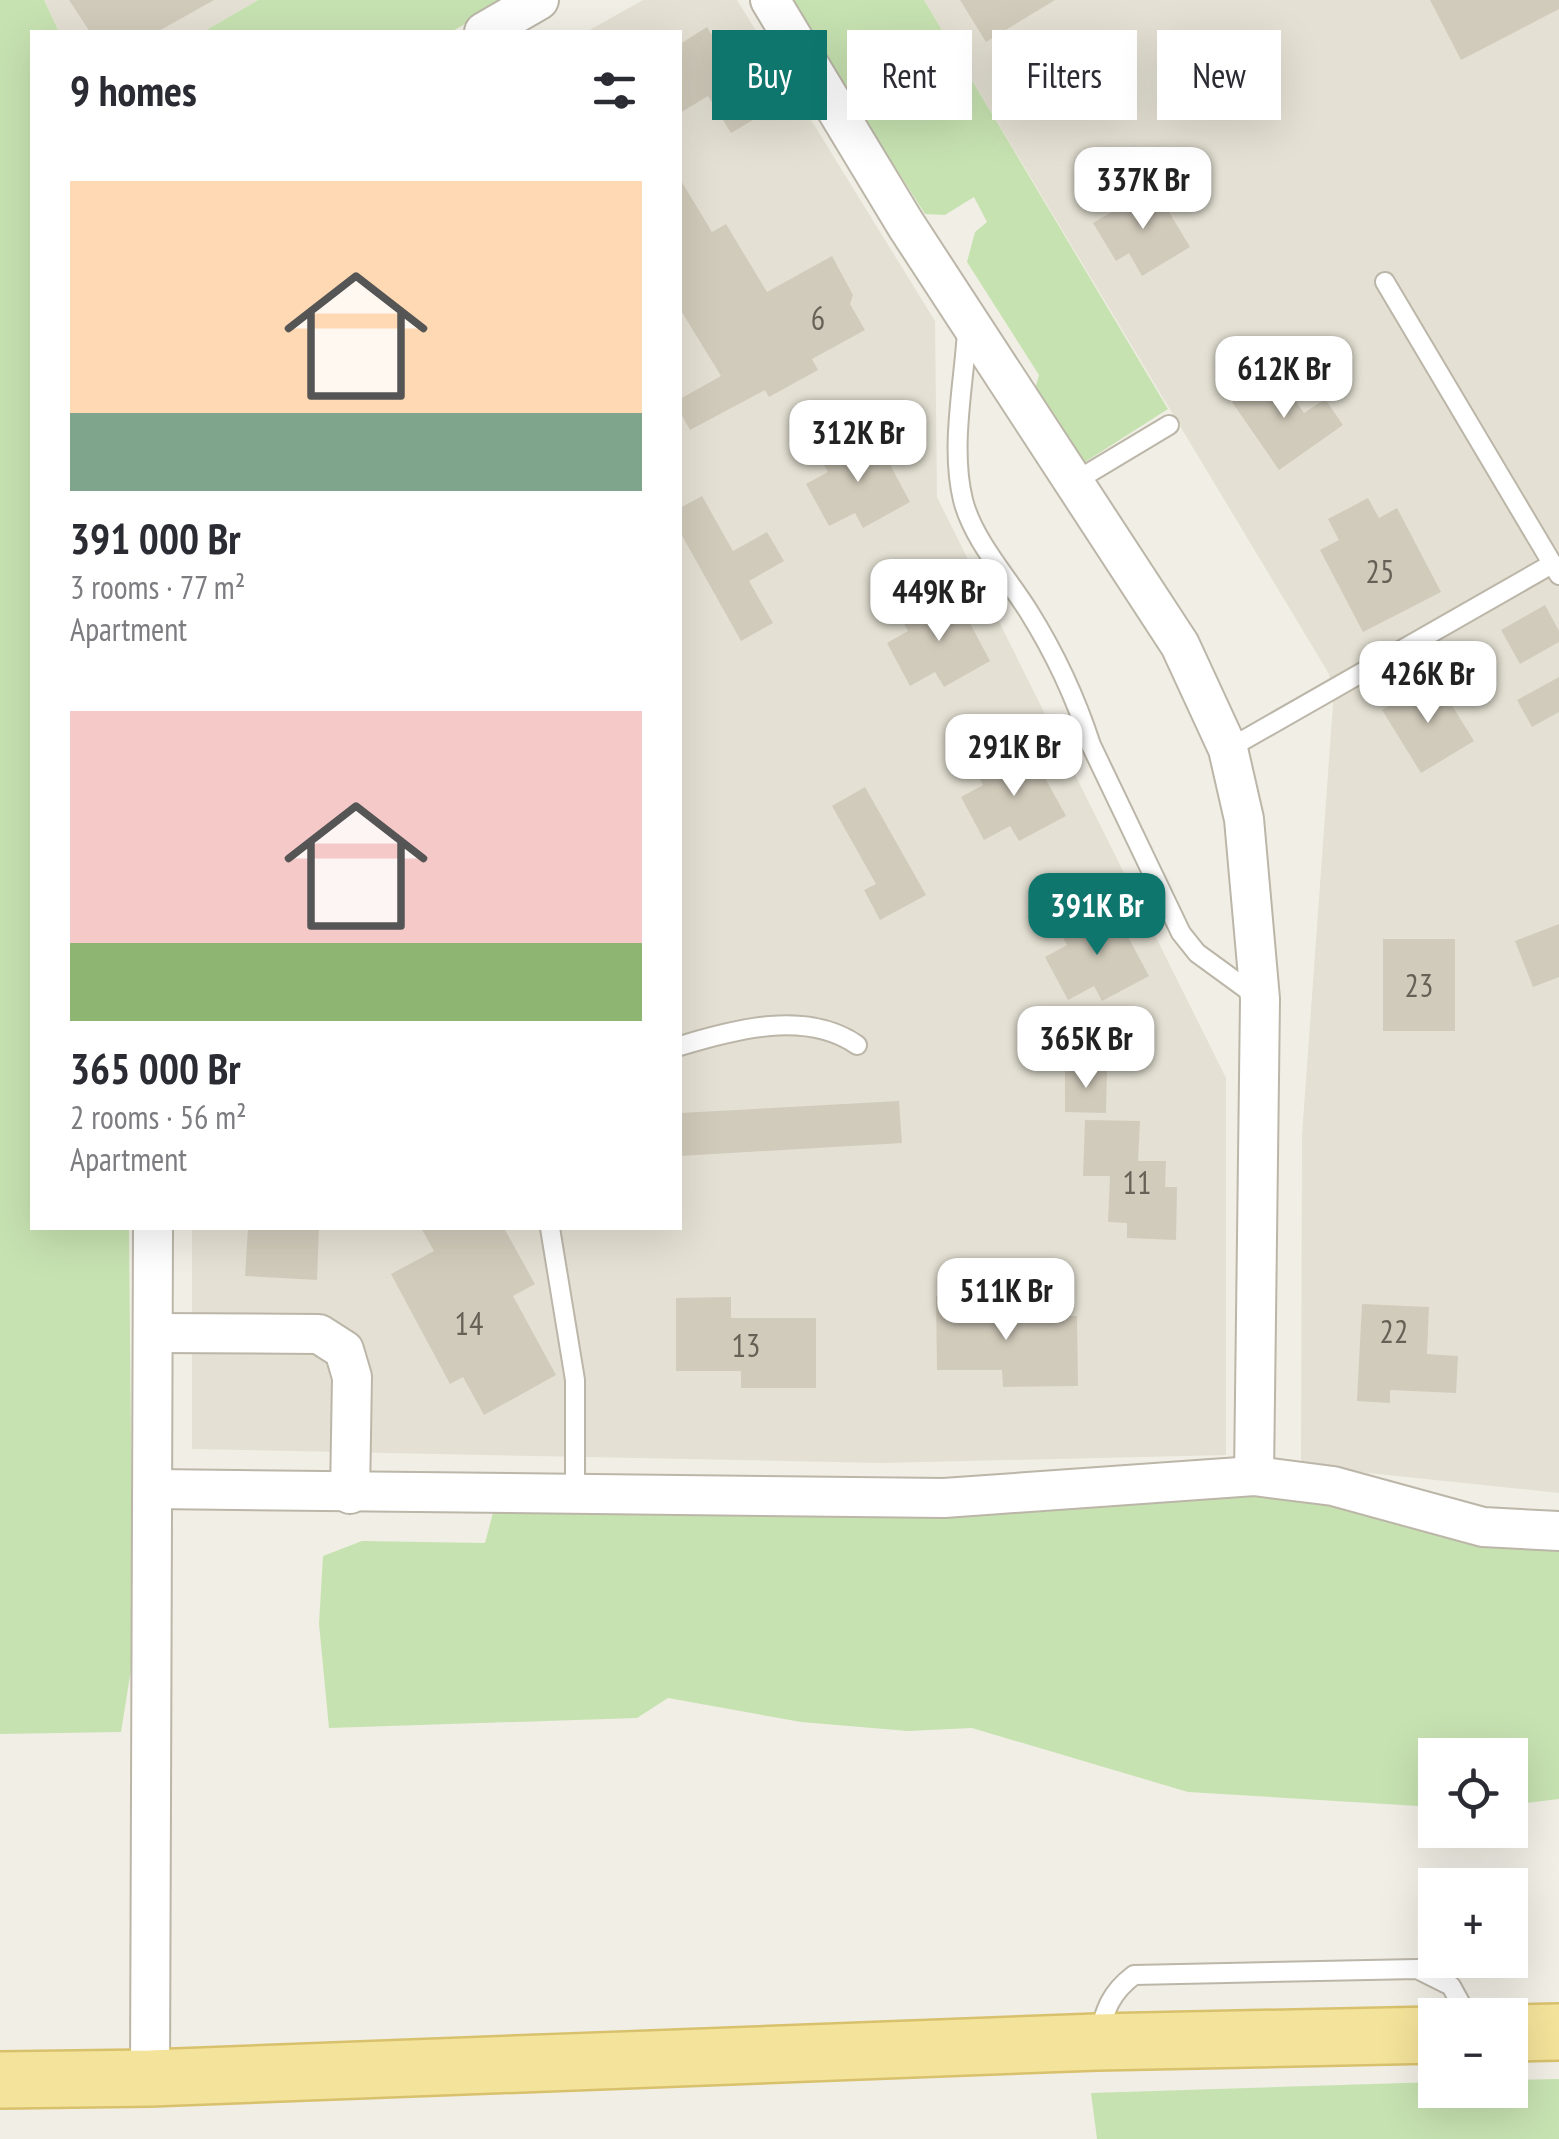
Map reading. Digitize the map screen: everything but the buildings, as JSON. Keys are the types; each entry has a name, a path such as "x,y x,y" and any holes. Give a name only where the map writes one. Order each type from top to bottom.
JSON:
{"main road":[{"path":"1528,2033 1559,2032"},
{"path":"0,2080 150,2078 1096,2042 1418,2035"}],"street":[{"path":"487,30 539,0"},
{"path":"770,0 968,318 1180,646 1228,749 1244,820 1260,999 1254,1476"},
{"path":"150,2078 154,1230"},
{"path":"154,1333 318,1334 344,1350 352,1377 350,1494"},
{"path":"155,1490 944,1498 1254,1476 1333,1486 1482,1527 1559,1531"}],"lane":[{"path":"1228,749 1556,570 1385,282"},
{"path":"968,318 958,461 964,502 1004,577 1030,613 1080,712 1091,744 1181,933 1197,953 1260,999"},
{"path":"1074,482 1169,425"},
{"path":"682,1045 722,1033 798,1024 839,1032 858,1045"},
{"path":"550,1230 575,1380 575,1494"},
{"path":"1096,2042 1106,2005 1116,1988 1134,1975 1418,1969 1451,1986 1457,1998"}],"shaded area":[{"path":"44,0 258,0 206,30 58,30"},
{"path":"643,0 737,0 756,30 712,30 712,120 811,120 935,321 937,497 1226,1078 1226,1455 882,1463 192,1449 192,1230 682,1230 682,30 590,30"},
{"path":"924,0 1559,0 1559,1493 1301,1466 1302,1135 1333,704 1329,674 996,120 1137,120 1137,30 992,30 992,113 972,80 972,30 942,30"}],"green space":[{"path":"0,0 44,0 58,30 30,30 30,1230 129,1230 133,1657 121,1732 0,1734"},
{"path":"258,0 506,0 454,30 206,30"},
{"path":"789,0 924,0 942,30 847,30 847,91 827,60 827,30 808,30"},
{"path":"972,80 992,120 996,120 1168,409 1082,464 1035,389 1039,375 967,262 975,232 987,222 974,197 945,215 925,214 865,120 972,120"},
{"path":"1255,1488 1559,1547 1559,1799 1528,1803 1528,1738 1418,1738 1418,1806 1188,1792 972,1728 908,1731 801,1722 668,1698 637,1718 329,1728 319,1624 323,1556 362,1541 485,1543 494,1509"},
{"path":"1559,2079 1559,2139 1097,2139 1091,2093 1418,2083 1418,2108 1528,2108 1528,2080"}]}
